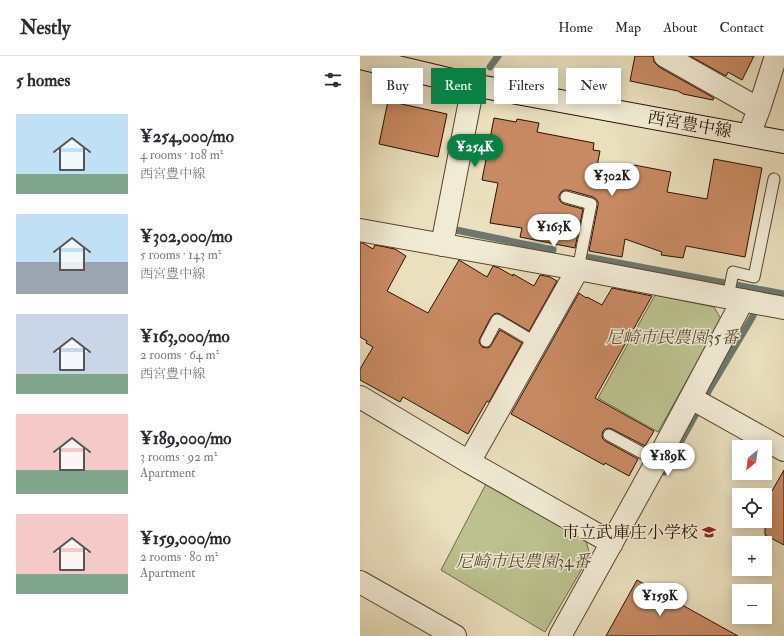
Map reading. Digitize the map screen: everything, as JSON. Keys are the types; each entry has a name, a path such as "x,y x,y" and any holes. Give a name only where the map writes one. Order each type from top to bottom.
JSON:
{"street":[{"path":"665,56 759,109"},
{"path":"749,135 776,56"},
{"name":"西宮豊中線","path":"360,58 431,75"},
{"name":"西宮豊中線","path":"486,87 784,142"},
{"path":"442,245 469,104"},
{"path":"360,230 578,269 733,292 784,308"},
{"path":"470,462 578,269"},
{"path":"560,636 658,461 698,402 733,292"},
{"path":"360,397 612,543"},
{"path":"698,402 784,450"},
{"path":"360,582 455,636"}],"lane":[{"path":"733,292 733,272 754,277 774,179"},
{"path":"566,197 591,204 578,269"},
{"path":"486,341 497,320 536,343"},
{"path":"609,435 658,461"}],"green space":[{"name":"尼崎市民農園35番","path":"655,295 714,307 721,319 658,432 598,398"},
{"name":"尼崎市民農園34番","path":"487,482 585,538 590,555 545,632 441,570"}],"building":[{"path":"635,56 653,56 654,62 659,67 714,98 713,100 630,81"},
{"path":"690,56 754,56 742,80 728,72 726,76"},
{"path":"387,104 402,104 447,114 438,157 379,144"},
{"path":"494,118 516,122 517,119 539,123 537,132 594,143 593,150 600,151 595,177 630,183 634,165 671,172 667,192 707,199 714,159 762,168 745,257 686,246 683,258 661,255 662,252 625,239 622,257 589,251 598,202 593,197 568,190 561,192 559,199 561,202 583,209 575,248 520,237 522,228 490,223 498,183 482,180"},
{"path":"360,243 363,243 373,249 375,245 395,249 406,256 387,291 428,313 459,260 487,277 493,266 513,276 513,274 534,286 540,275 550,277 557,281 529,331 500,314 494,314 491,317 480,338 479,342 482,347 490,347 500,330 522,343 489,402 487,401 468,434 403,397 400,402 360,380 360,369 373,347 360,337"},
{"path":"612,288 652,296 595,398 654,431 645,446 612,429 608,428 603,431 602,436 605,441 638,459 629,476 605,463 604,465 511,414 579,293 602,305"},
{"path":"784,470 784,545 772,539 772,536 765,535 765,528 772,528 772,491"},
{"path":"637,580 738,636 606,636"}],"waterway":[{"path":"490,67 498,56"},
{"path":"456,230 553,250"},
{"path":"587,257 784,294"},
{"path":"664,472 709,390 753,316"}],"place":[{"name":"市立武庫庄小学校","path":"709,532"}]}
